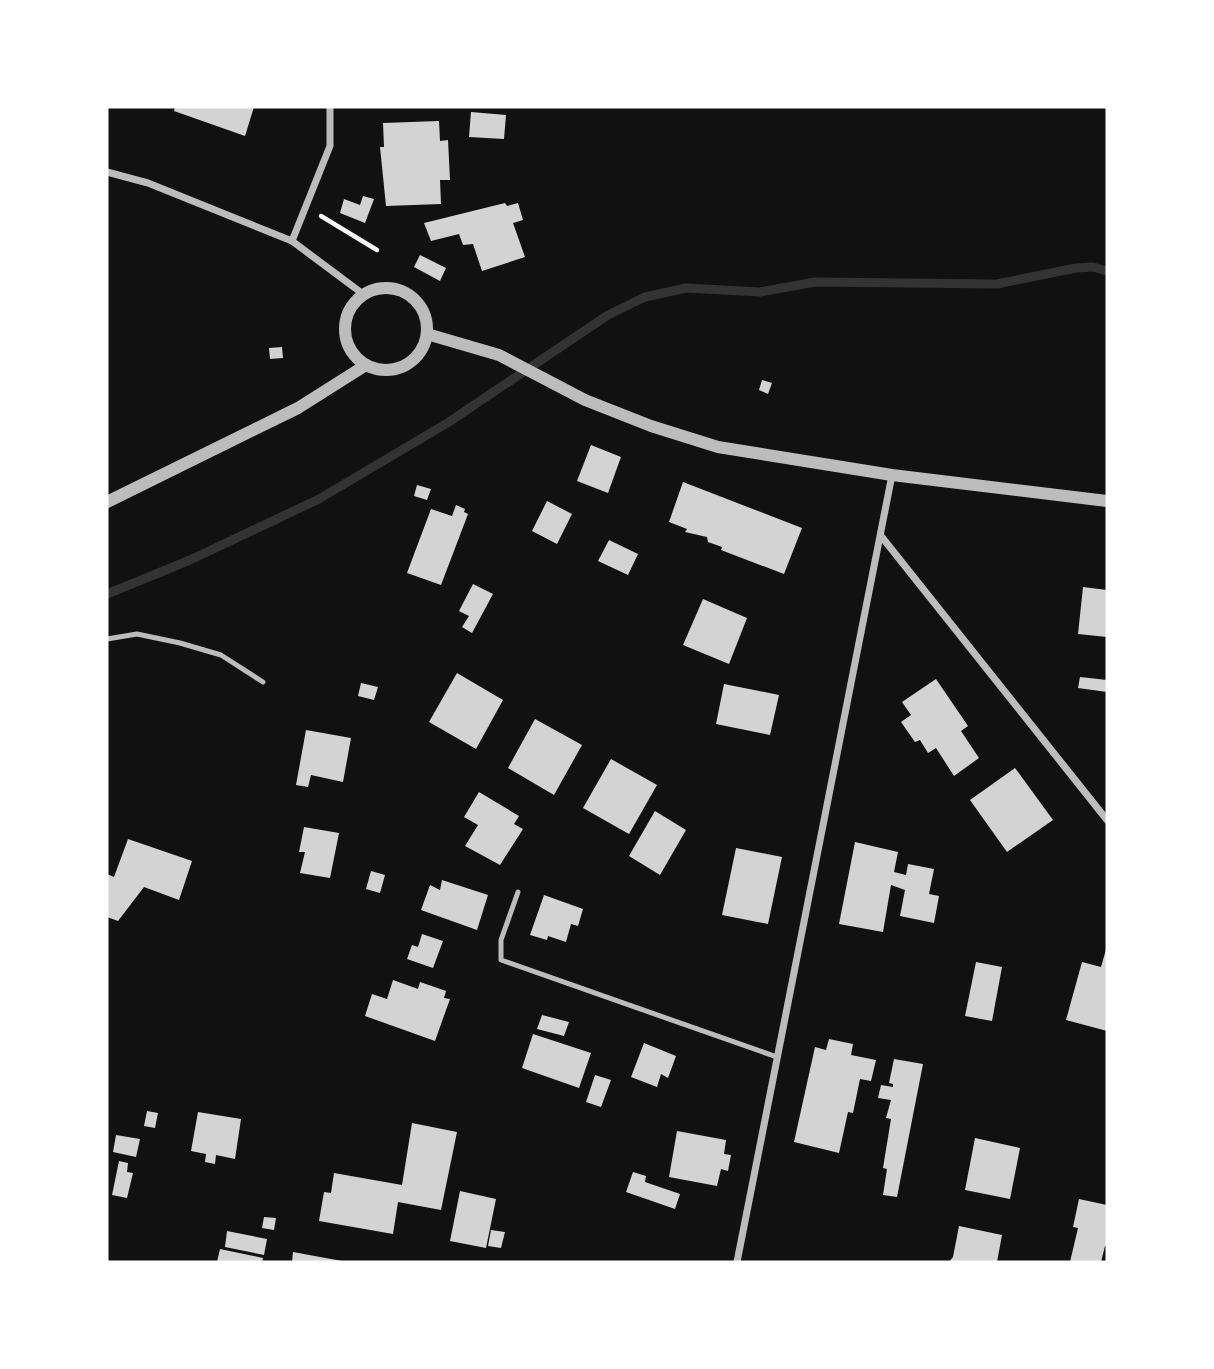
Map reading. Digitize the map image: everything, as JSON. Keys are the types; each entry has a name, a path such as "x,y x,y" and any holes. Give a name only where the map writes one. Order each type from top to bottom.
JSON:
{"street":[{"path":"292,241 330,146 331,107"},
{"path":"107,172 148,183 292,241 363,294"},
{"path":"381,289 407,293 421,306 426,316 427,334 419,353 405,366 386,371 372,369 350,349 346,322 352,307 363,294 381,289"},
{"path":"427,334 499,355 585,400 651,426 718,447 892,475 1107,501"},
{"path":"107,502 298,408 366,365"},
{"path":"737,1262 892,475"},
{"path":"881,536 1107,820"}],"lane":[{"path":"107,639 137,634 221,654 262,682"},
{"path":"518,892 501,940 501,960 777,1057"}],"path":[{"path":"305,207 377,250"}],"building":[{"path":"175,107 254,107 245,136 174,111"},
{"path":"471,112 506,115 504,139 469,137"},
{"path":"439,121 440,141 448,140 450,180 440,180 441,204 386,206 380,147 384,147 383,123"},
{"path":"363,196 374,199 365,223 340,213 344,199 360,205"},
{"path":"505,203 507,206 518,203 523,220 513,223 525,257 482,271 473,244 463,245 459,234 431,241 424,223"},
{"path":"420,255 446,268 440,281 414,267"},
{"path":"282,347 283,358 270,359 269,348"},
{"path":"762,380 772,383 768,394 759,390"},
{"path":"591,445 621,457 608,493 577,481"},
{"path":"683,482 802,528 784,574 721,550 722,547 708,542 707,537 685,532 687,529 669,522"},
{"path":"417,485 431,489 427,500 414,496"},
{"path":"547,501 572,514 557,544 532,531"},
{"path":"456,505 465,509 464,512 468,514 441,585 407,573 431,509 452,516"},
{"path":"609,540 638,554 628,575 598,561"},
{"path":"473,584 493,594 472,633 462,627 469,616 459,611"},
{"path":"1083,587 1107,590 1107,637 1078,634"},
{"path":"703,599 747,618 729,664 683,645"},
{"path":"457,673 503,700 476,749 429,722"},
{"path":"1080,677 1107,680 1107,692 1078,688"},
{"path":"936,679 968,726 961,731 979,758 954,776 936,748 928,753 920,740 915,742 901,722 911,715 902,702"},
{"path":"361,683 378,687 374,700 358,696"},
{"path":"724,684 779,695 770,735 716,724"},
{"path":"535,719 582,745 554,795 508,768"},
{"path":"306,730 351,738 343,782 311,775 308,787 296,785"},
{"path":"611,759 657,785 629,834 583,808"},
{"path":"1015,768 1053,820 1007,852 970,800"},
{"path":"479,792 519,816 514,824 523,829 500,865 465,846 478,825 464,817"},
{"path":"655,811 686,830 660,875 629,856"},
{"path":"304,827 339,833 330,878 300,873 305,852 299,852"},
{"path":"128,839 192,861 179,900 144,887 118,921 107,917 107,874 114,877"},
{"path":"855,842 898,852 894,872 906,875 908,864 934,869 929,894 939,896 934,923 900,916 905,890 891,885 883,932 839,924"},
{"path":"736,848 782,857 768,924 722,915"},
{"path":"371,871 385,875 380,893 366,889"},
{"path":"442,880 488,895 477,930 421,910 430,885 440,890"},
{"path":"544,895 583,909 578,926 571,924 566,942 548,936 547,940 530,935"},
{"path":"422,934 443,941 433,968 407,959 412,945 418,947"},
{"path":"1107,946 1107,1031 1066,1020 1082,962 1101,967"},
{"path":"976,962 1002,967 992,1021 965,1016"},
{"path":"393,980 418,989 420,982 446,991 444,998 450,999 435,1041 365,1016 372,994 387,999"},
{"path":"542,1015 569,1022 564,1036 537,1029"},
{"path":"533,1034 591,1053 579,1088 522,1068"},
{"path":"829,1039 853,1044 851,1055 876,1060 871,1081 860,1079 853,1113 848,1112 839,1153 794,1142 815,1047 826,1050"},
{"path":"644,1043 676,1056 668,1078 661,1074 657,1087 631,1077"},
{"path":"894,1059 923,1064 897,1197 883,1195 887,1169 883,1168 891,1119 886,1118 891,1100 878,1098 881,1085 893,1087 893,1084 889,1083"},
{"path":"595,1075 611,1080 601,1107 586,1102"},
{"path":"147,1111 158,1113 155,1128 144,1126"},
{"path":"198,1112 241,1119 235,1159 216,1155 215,1164 205,1162 206,1154 191,1151"},
{"path":"412,1123 457,1132 441,1210 398,1202 393,1234 319,1221 324,1192 331,1193 334,1173 402,1185"},
{"path":"677,1131 726,1140 724,1154 731,1155 728,1171 721,1169 717,1186 669,1177"},
{"path":"116,1135 140,1139 136,1157 113,1152"},
{"path":"975,1138 1020,1148 1010,1199 965,1190"},
{"path":"119,1161 128,1163 127,1172 133,1173 127,1198 112,1195"},
{"path":"633,1172 646,1176 645,1182 680,1194 675,1209 626,1192"},
{"path":"460,1191 496,1199 486,1248 450,1241"},
{"path":"1079,1199 1107,1205 1107,1247 1105,1246 1101,1262 1070,1262 1078,1228 1073,1227"},
{"path":"264,1217 276,1218 274,1230 262,1228"},
{"path":"959,1226 1002,1235 997,1262 949,1262 953,1257"},
{"path":"491,1230 505,1232 501,1248 488,1246"},
{"path":"227,1231 267,1239 264,1255 225,1247"},
{"path":"220,1249 263,1258 262,1262 217,1262"},
{"path":"293,1252 342,1261 342,1262 292,1262"}],"waterway":[{"path":"107,594 190,560 319,499 449,422 608,315 645,297 686,288 760,292 815,282 997,284 1076,268 1093,267 1107,271"}]}
